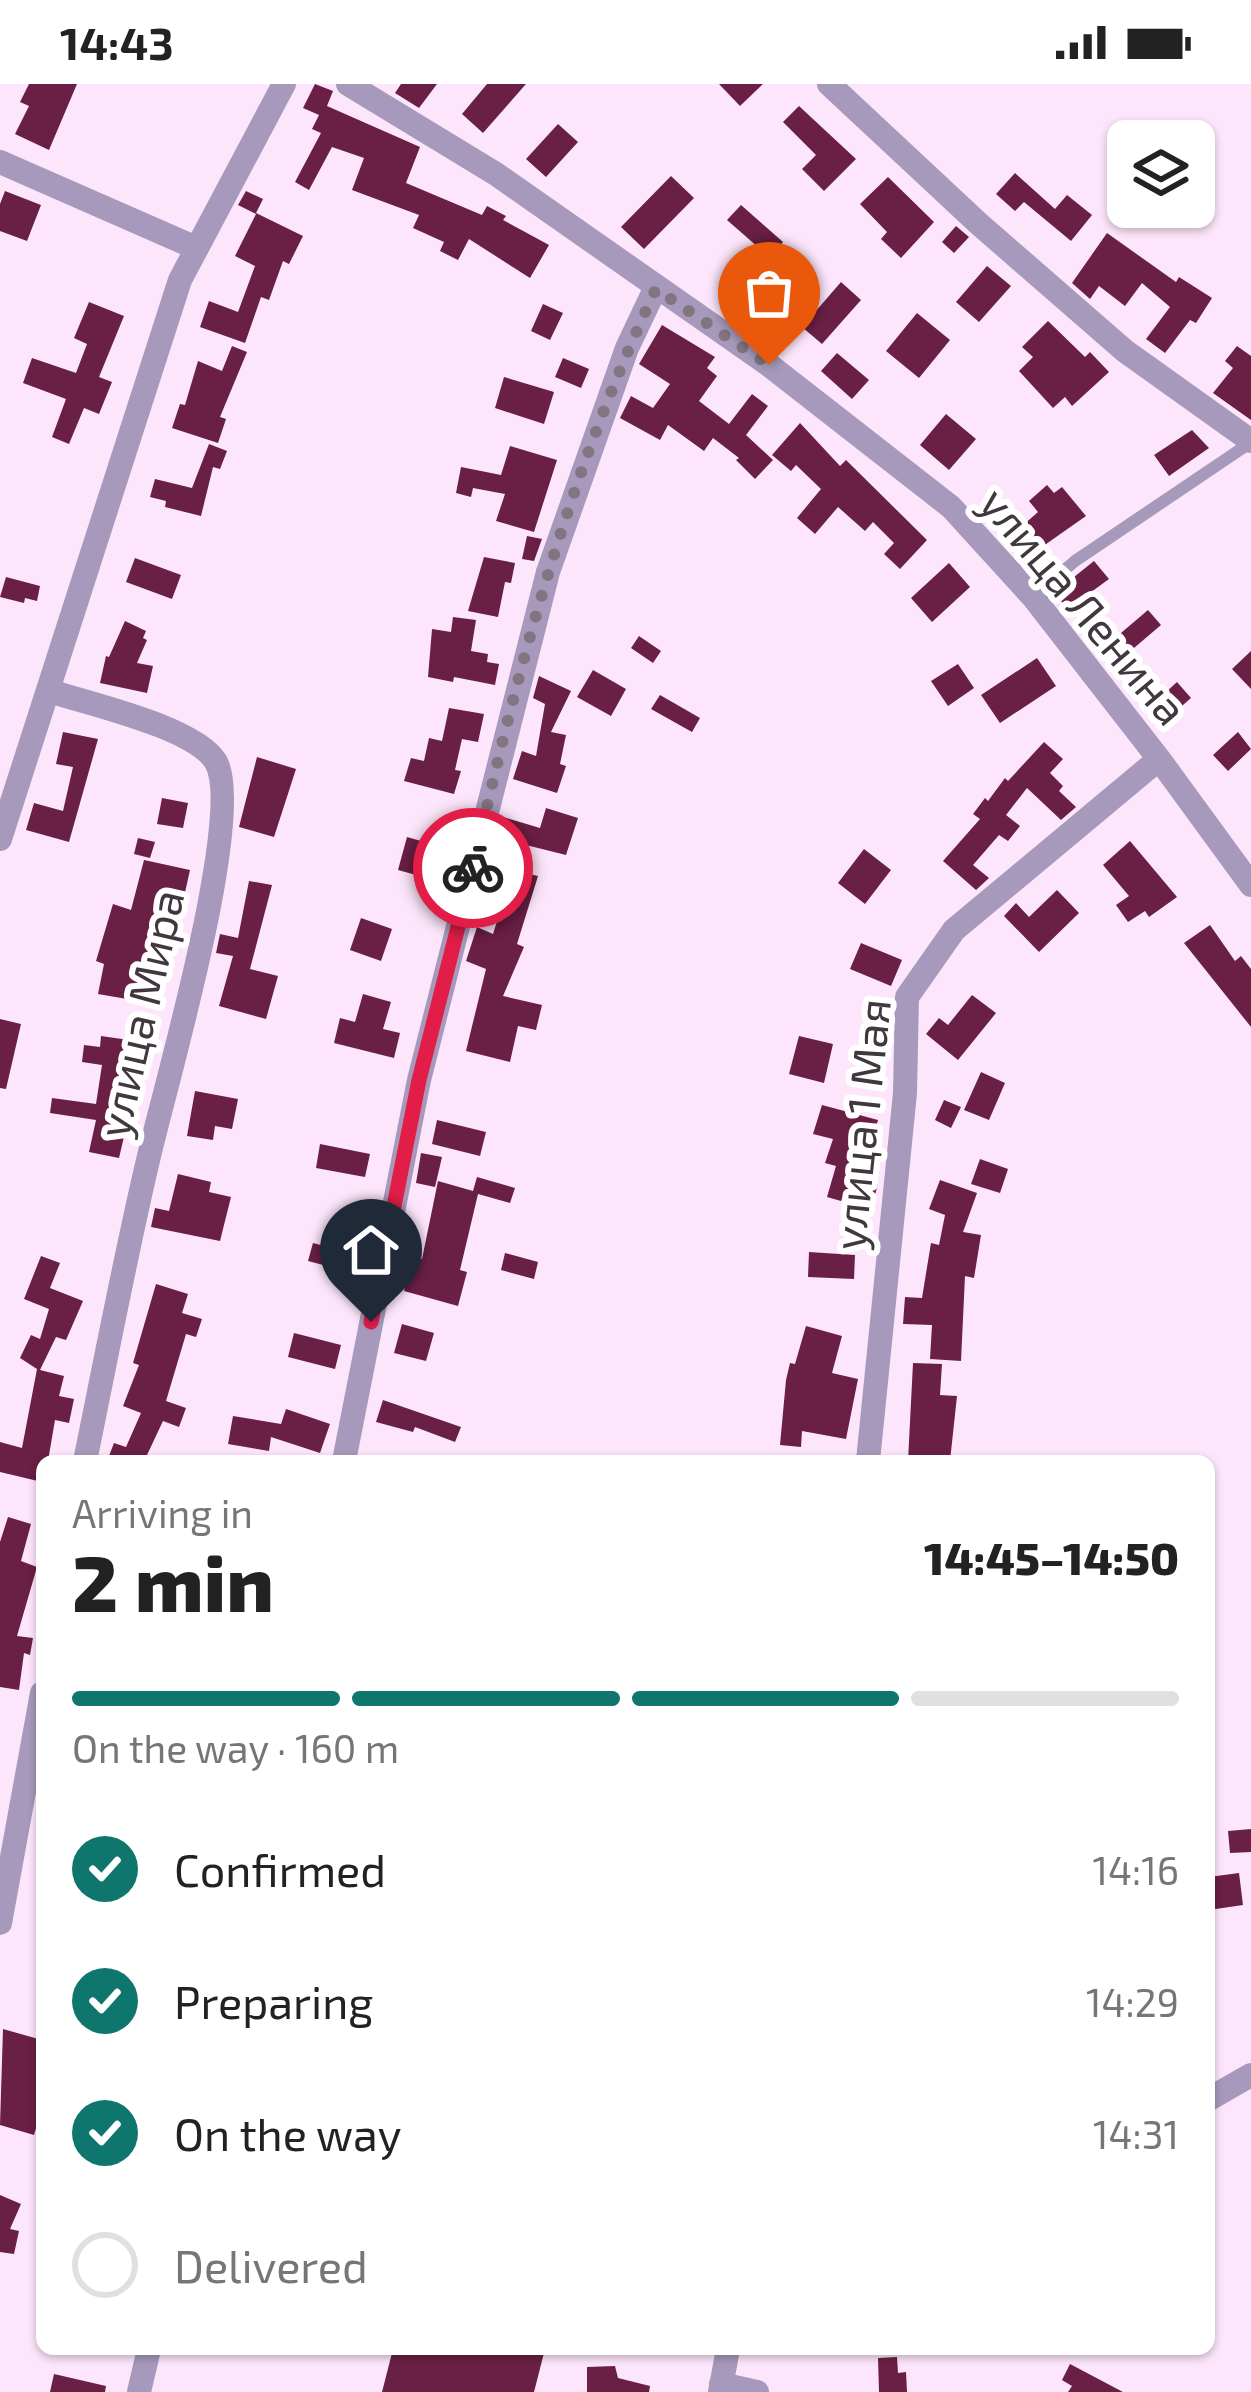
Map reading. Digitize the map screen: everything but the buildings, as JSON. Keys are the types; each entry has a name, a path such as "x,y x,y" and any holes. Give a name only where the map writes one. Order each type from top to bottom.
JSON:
{"street":[{"path":"0,838 180,280 284,84"},
{"name":"улица Ленина","path":"348,84 496,175 769,365 951,507 1033,597 1160,759 1251,886"},
{"path":"829,84 978,224 1125,350 1251,441"},
{"path":"0,162 194,248"},
{"path":"345,1455 419,1080 548,572 610,393 656,289"},
{"name":"улица Мира","path":"50,691 174,732 202,747 214,758 224,787 213,877 184,1021 149,1155 86,1455"},
{"name":"улица 1 Мая","path":"869,1455 904,1093 907,997 954,931 1160,759"},
{"path":"0,1923 36,1726"},
{"path":"1215,2096 1251,2075"},
{"path":"139,2392 148,2355"},
{"path":"727,2355 720,2388 757,2392"}],"lane":[{"path":"1033,597 1075,560 1251,441"}],"way so far":[{"path":"473,868 548,572 627,348 656,289 769,365"}],"route":[{"path":"371,1322 419,1080 473,868"}]}
